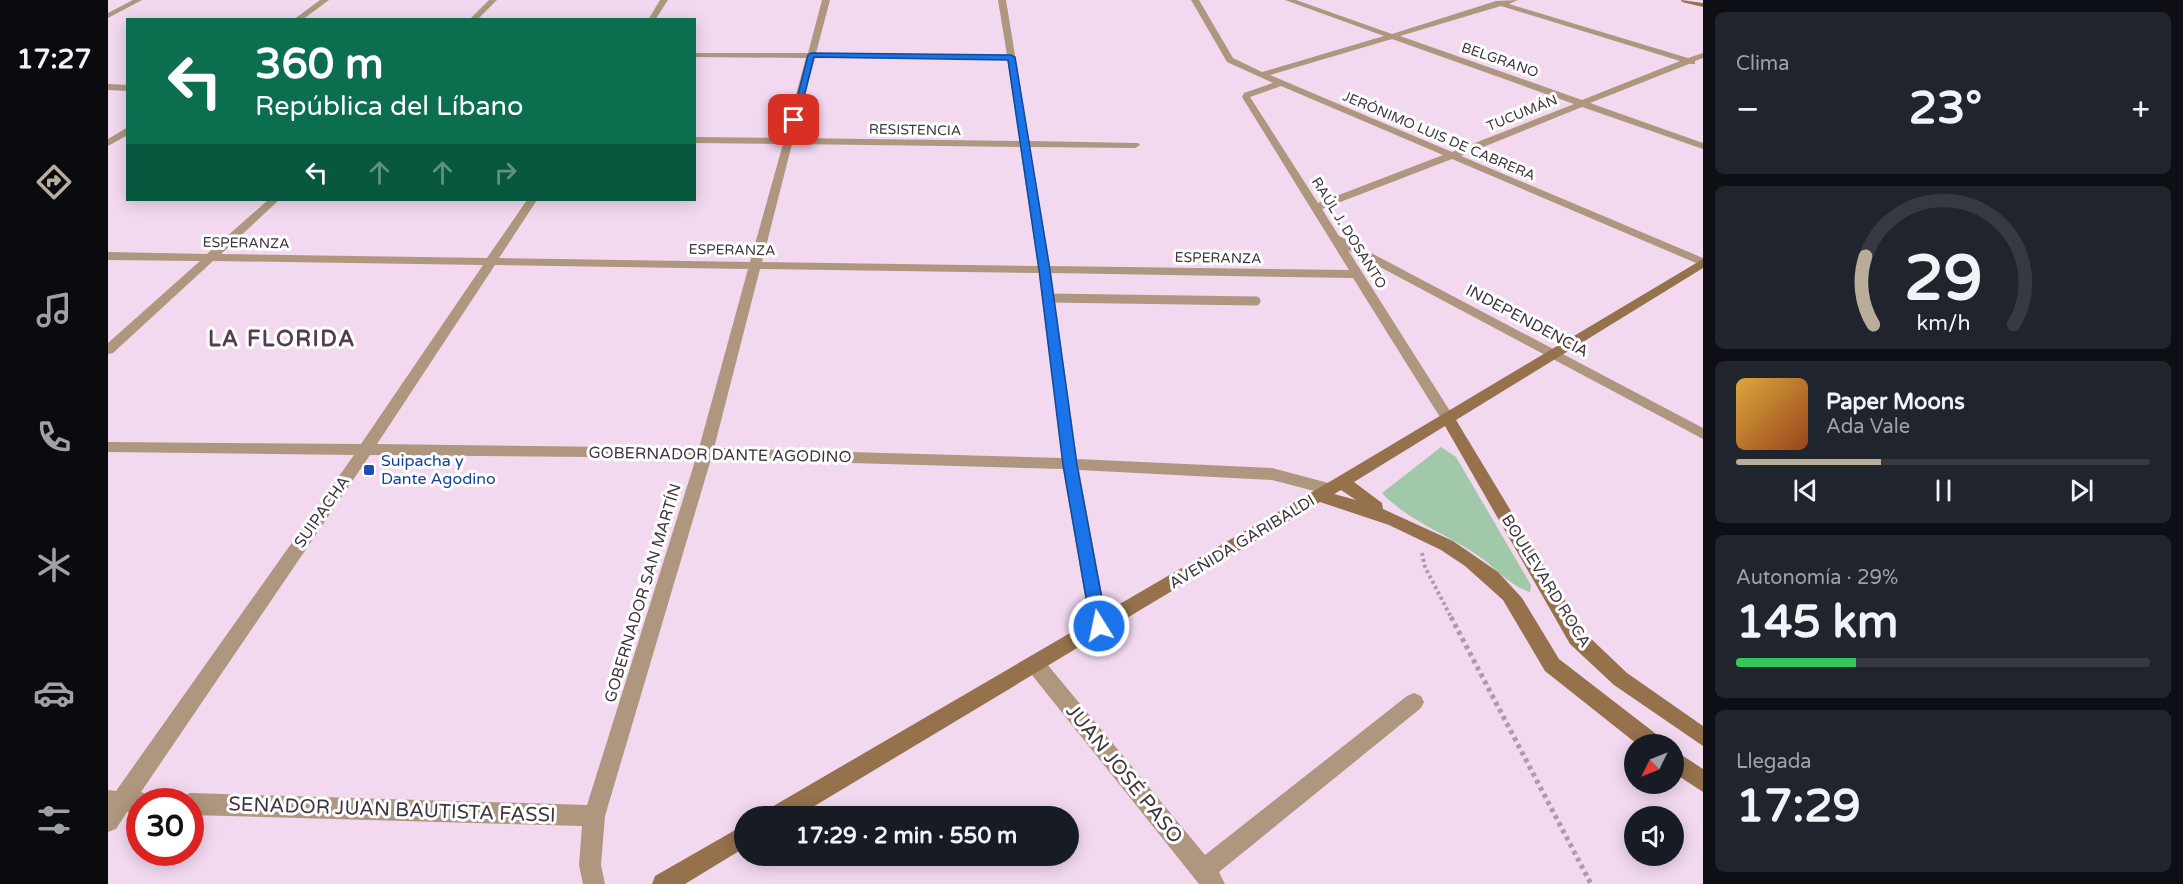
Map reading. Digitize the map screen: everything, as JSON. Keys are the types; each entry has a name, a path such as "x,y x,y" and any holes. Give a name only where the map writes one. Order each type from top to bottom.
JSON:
{"main road":[{"path":"1685,0 1703,5"},
{"name":"AVENIDA GARIBALDI","path":"795,806 1330,489 1703,262"},
{"name":"BOULEVARD ROCA","path":"1448,418 1578,638 1593,656 1613,673 1703,737"},
{"path":"1330,489 1359,506 1416,529 1441,542 1496,582 1510,595 1541,652 1552,665 1640,734"},
{"path":"1330,489 1390,519"},
{"path":"1684,768 1703,782"},
{"path":"663,884 734,842"}],"street":[{"path":"108,16 138,0"},
{"path":"299,18 325,0"},
{"path":"474,18 493,0"},
{"path":"652,18 664,0"},
{"name":"GOBERNADOR SAN MARTÍN","path":"594,884 590,864 594,816 705,453 826,0"},
{"path":"1002,0 1045,270 1070,465 1099,626"},
{"name":"JERÓNIMO LUIS DE CABRERA","path":"1195,0 1230,60 1703,262"},
{"name":"BELGRANO","path":"1289,0 1703,146"},
{"path":"1488,0 1703,65"},
{"path":"1262,75 1514,0"},
{"path":"696,55 1011,57"},
{"name":"TUCUMÁN","path":"1316,207 1451,156 1703,55"},
{"name":"RAÚL J. DOSANTO","path":"1282,84 1247,94 1246,97 1448,418"},
{"path":"108,87 126,88"},
{"path":"108,130 126,130"},
{"path":"108,143 126,131"},
{"name":"RESISTENCIA","path":"696,140 1135,145"},
{"path":"108,350 273,201"},
{"name":"SUIPACHA","path":"108,821 365,450 531,201"},
{"name":"INDEPENDENCIA","path":"1334,238 1703,434"},
{"name":"ESPERANZA","path":"108,256 1356,274"},
{"name":"GOBERNADOR DANTE AGODINO","path":"108,447 705,453 1070,465 1272,474 1330,489"},
{"name":"JUAN JOSÉ PASO","path":"1035,664 1209,877"},
{"path":"1209,877 1414,702"},
{"name":"SENADOR JUAN BAUTISTA FASSI","path":"204,804 594,816"}],"lane":[{"path":"1048,298 1256,301"}],"path":[{"path":"1416,529 1425,567 1591,884"}],"green space":[{"path":"1441,447 1456,457 1531,585 1530,592 1510,581 1468,549 1404,512 1382,493"}],"place":[{"name":"Suipacha y Dante Agodino","path":"369,470"}],"district":[{"name":"LA FLORIDA","path":"282,339"}],"route":[{"path":"794,120 811,55 1011,57 1045,270 1070,465 1099,626"}]}
